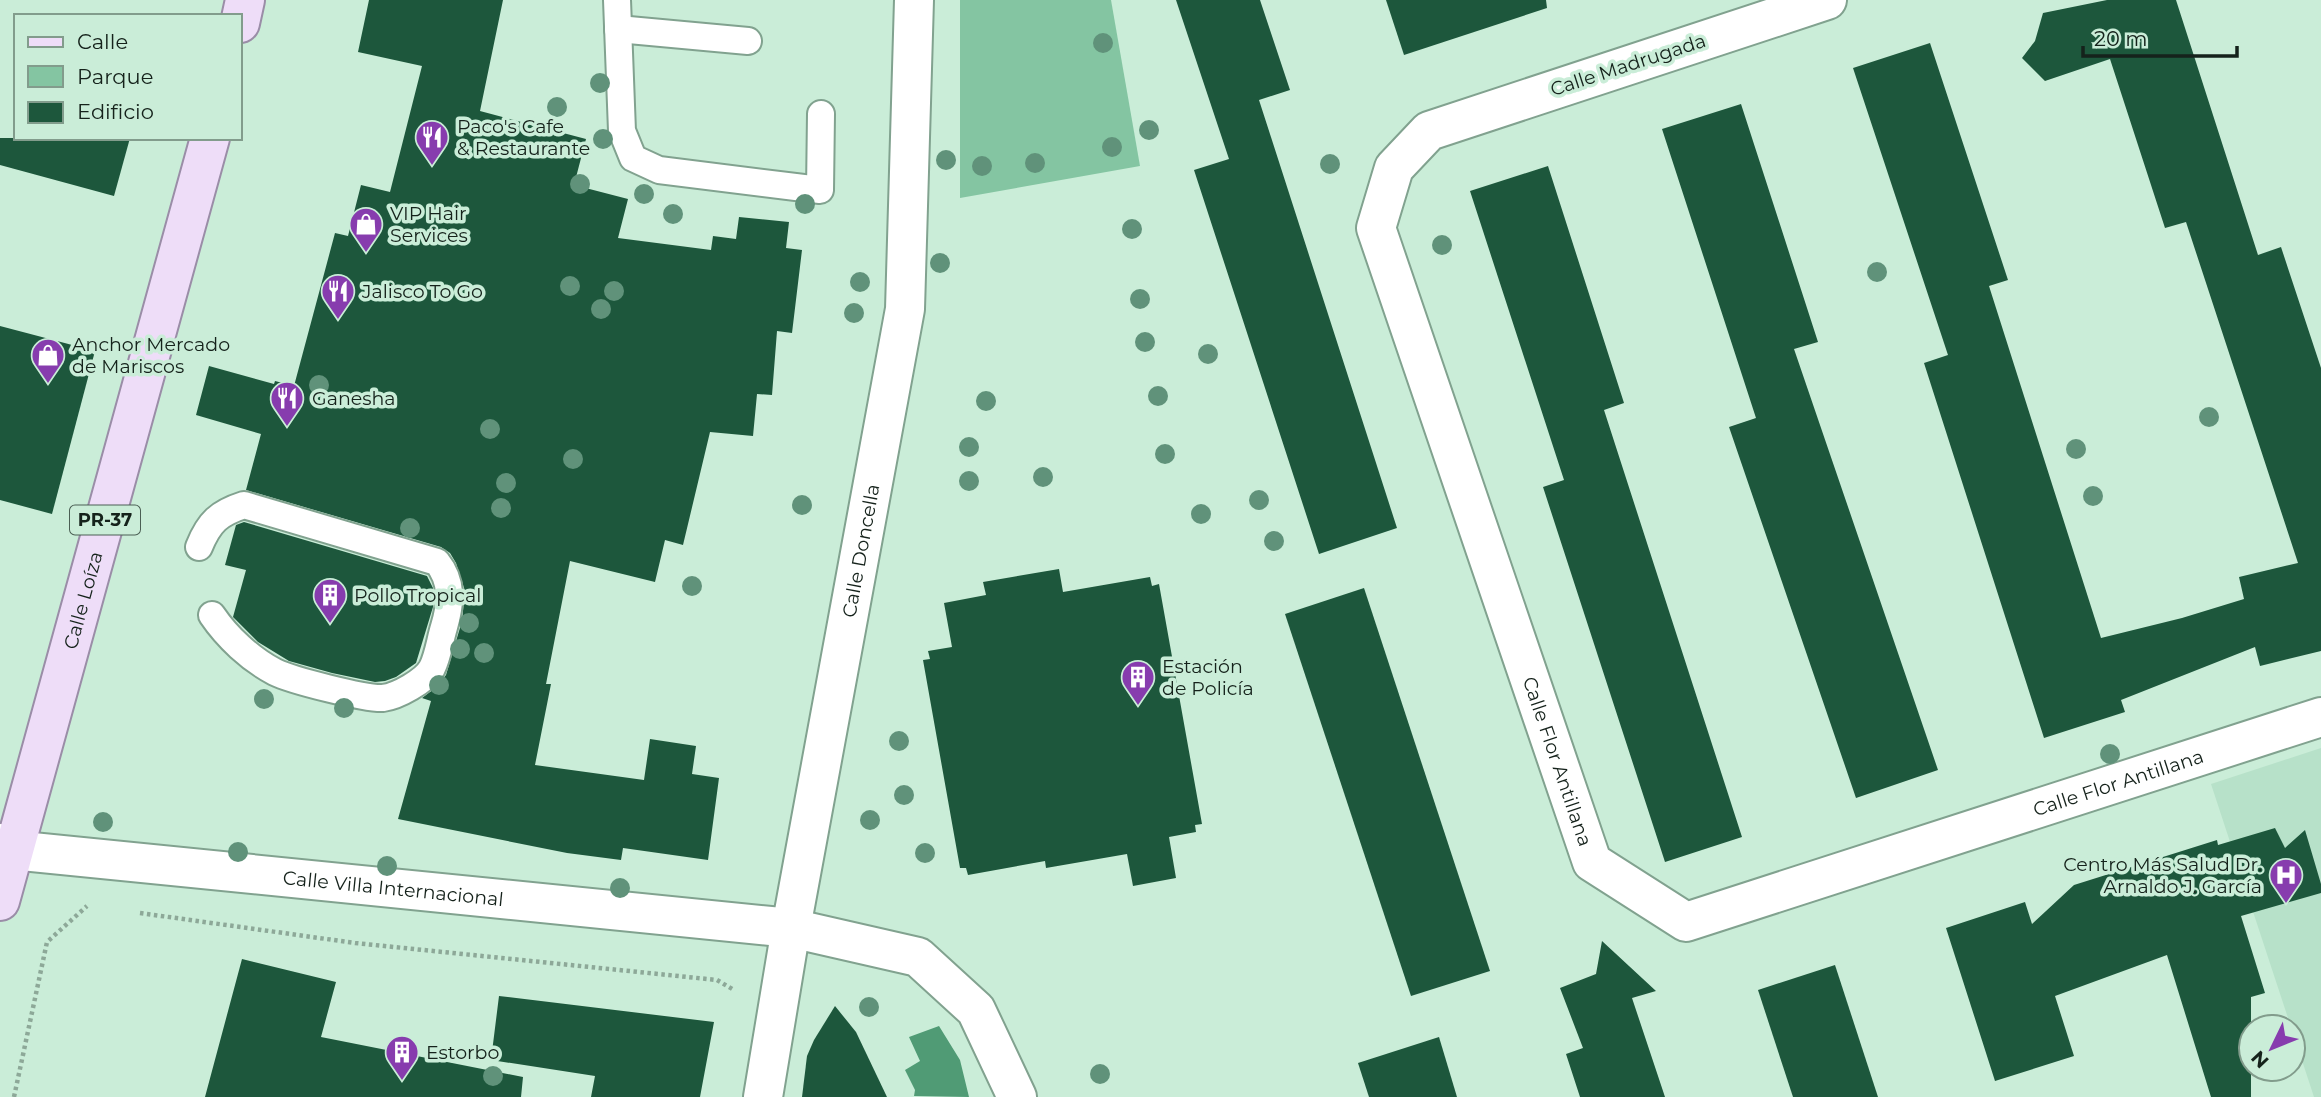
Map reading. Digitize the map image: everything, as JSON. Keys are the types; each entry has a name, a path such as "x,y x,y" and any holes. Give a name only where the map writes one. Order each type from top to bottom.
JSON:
{"main road":[{"name":"Calle Loíza","path":"0,901 6,846 209,140"}],"street":[{"name":"Calle Doncella","path":"763,1097 790,928 905,309 915,0"},
{"name":"Calle Madrugada","path":"1429,131 1827,0"},
{"name":"Calle Flor Antillana","path":"1429,131 1394,168 1376,228 1592,862 1686,922 2321,717"},
{"name":"Calle Villa Internacional","path":"6,846 790,928 918,957 976,1010 1017,1097"}],"lane":[{"path":"617,0 622,131 633,158 659,170 820,190 821,114"},
{"path":"618,29 748,41"},
{"path":"199,547 204,534 223,512 244,505 437,562 449,583 449,611 432,669 410,688 384,698 356,695 276,673 224,632 212,615"}],"path":[{"path":"14,1097 47,942 86,905 100,907"},
{"path":"126,911 355,943 717,980 734,990"}],"shaded area":[{"name":"Centro Más Salud Dr. Arnaldo J. García","path":"2321,748 2321,1097 2314,1097 2307,1076 2307,1013 2286,1013 2211,784"},
{"path":"939,1026 960,1060 969,1097 914,1096 915,1090 905,1070 920,1061 909,1037"}],"green space":[{"path":"960,0 1111,0 1140,166 960,198"}],"building":[{"path":"369,0 503,0 480,111 586,139 574,185 628,199 618,238 711,250 713,236 736,239 739,217 789,222 786,248 802,250 792,333 777,331 772,395 757,394 753,436 710,432 683,545 665,540 655,582 570,561 546,684 551,684 535,765 644,780 650,739 696,746 692,774 719,778 708,860 623,848 621,860 567,853 398,819 431,701 422,698 446,675 462,621 465,591 456,563 450,553 441,547 246,490 261,434 196,415 209,366 274,384 275,381 294,386 335,233 348,236 361,185 390,192 422,66 358,52"},
{"path":"1176,0 1260,0 1290,90 1259,100 1397,528 1319,554 1194,170 1229,159"},
{"path":"1386,0 1546,0 1547,8 1404,55"},
{"path":"2107,0 2176,0 2258,255 2281,247 2321,368 2321,651 2260,666 2255,647 2121,700 2125,712 2044,738 1924,363 1948,355 1853,68 1930,43 2008,280 1989,286 2101,638 2182,618 2244,599 2239,577 2298,563 2186,222 2165,228 2110,59 2045,81 2022,58 2035,41 2043,13"},
{"path":"1741,104 1818,342 1794,349 1938,770 1856,798 1729,427 1756,418 1662,129"},
{"path":"0,138 129,140 114,196 0,165"},
{"path":"1548,166 1624,403 1604,410 1742,837 1665,862 1543,487 1564,480 1470,191"},
{"path":"0,326 95,351 52,514 0,500"},
{"name":"Pollo Tropical","path":"244,522 427,576 433,588 433,607 416,663 396,677 375,682 289,661 258,642 233,617 246,570 225,565 236,525"},
{"name":"Estación de Policía","path":"1059,569 1063,592 1150,577 1152,586 1159,584 1202,824 1195,825 1196,832 1169,837 1176,878 1133,886 1127,854 1046,868 1045,861 968,875 966,868 960,868 923,660 930,659 928,651 952,647 944,603 986,595 983,582"},
{"path":"1364,588 1490,971 1411,996 1285,614"},
{"path":"2275,828 2285,848 2305,830 2321,884 2321,893 2241,916 2265,993 2251,997 2251,1013 2237,1013 2237,1083 2251,1083 2251,1097 2211,1097 2167,955 2055,996 2074,1056 1995,1081 1946,928 2025,902 2032,924 2074,885 2217,840 2218,845"},
{"path":"1602,941 1656,991 1632,998 1665,1097 1580,1097 1566,1054 1583,1048 1560,988 1596,974"},
{"path":"242,959 336,982 321,1037 523,1077 521,1097 205,1097"},
{"path":"1835,965 1878,1097 1793,1097 1758,990"},
{"path":"499,996 714,1022 700,1097 591,1097 595,1076 491,1060"},
{"path":"835,1006 856,1032 887,1097 802,1097 807,1056"},
{"path":"1439,1037 1457,1097 1369,1097 1358,1063"}],"place":[{"name":"Paco's Cafe & Restaurante","path":"432,167"},
{"name":"VIP Hair Services","path":"366,254"},
{"name":"Jalisco To Go","path":"338,321"},
{"name":"Anchor Mercado de Mariscos","path":"48,385"},
{"name":"Ganesha","path":"287,428"},
{"name":"Pollo Tropical","path":"330,625"},
{"name":"Estación de Policía","path":"1138,707"},
{"name":"Centro Más Salud Dr. Arnaldo J. García","path":"2286,905"},
{"name":"Estorbo","path":"402,1082"}]}
